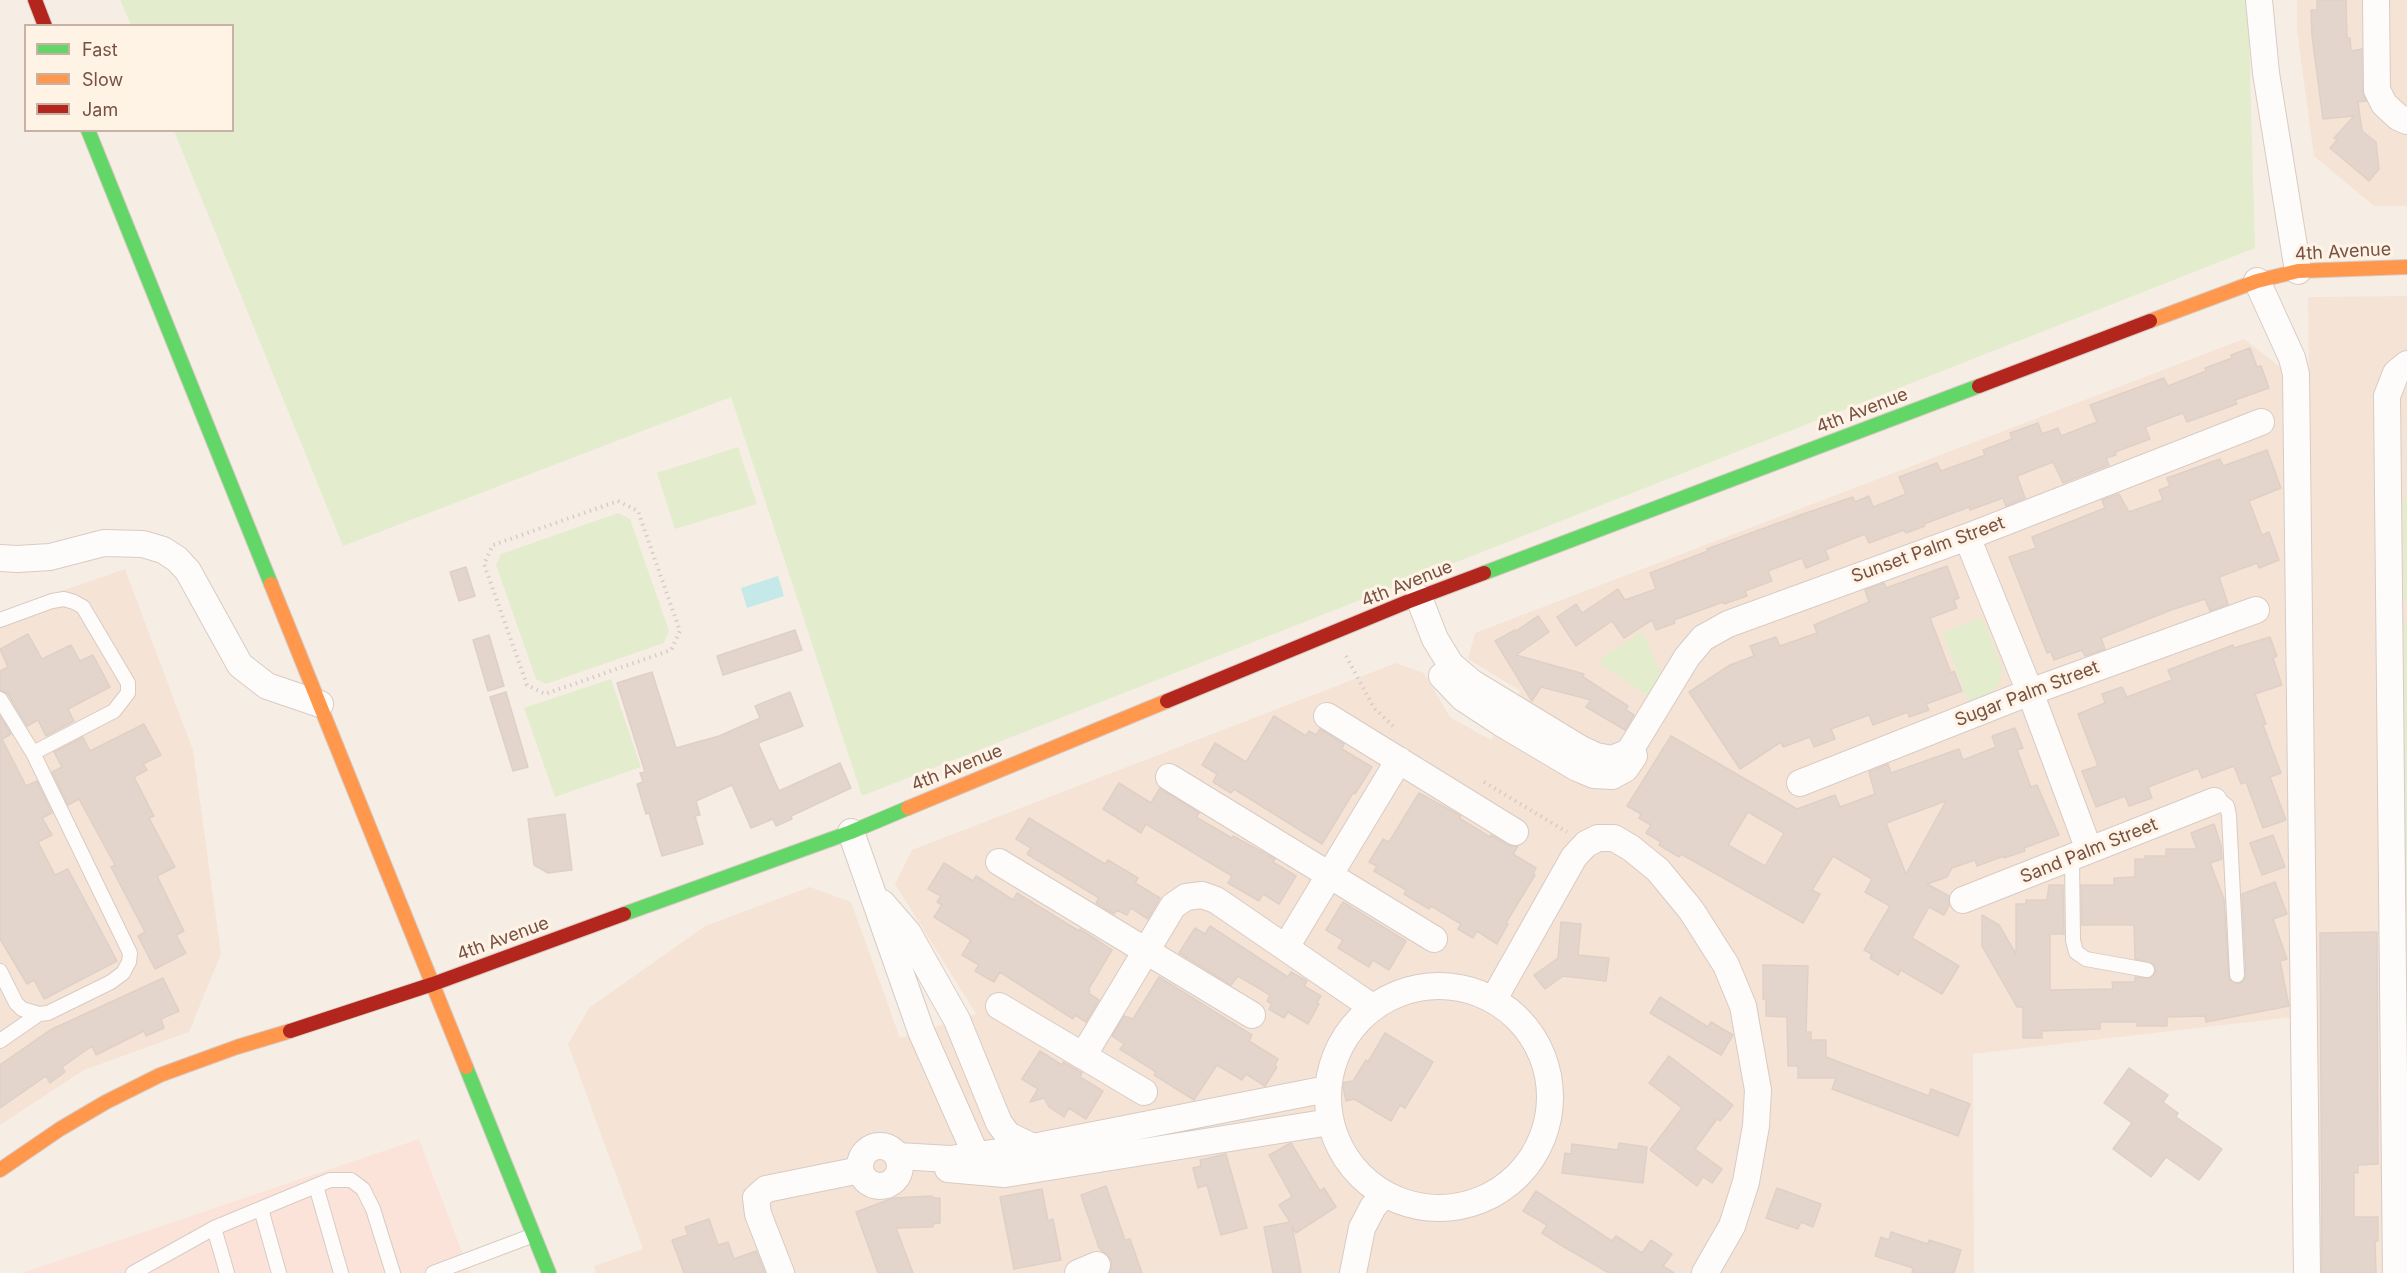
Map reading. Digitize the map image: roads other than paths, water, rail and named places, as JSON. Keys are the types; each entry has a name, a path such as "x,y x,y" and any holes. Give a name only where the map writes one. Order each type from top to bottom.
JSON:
{"street":[{"path":"35,0 44,24"},
{"path":"2259,0 2266,73 2298,271"},
{"path":"2376,0 2378,90 2384,104 2398,117 2407,121"},
{"path":"89,132 536,1235 549,1273"},
{"name":"4th Avenue","path":"0,1170 60,1129 106,1102 160,1076 237,1047 334,1018 434,984 851,832 1413,600 2257,281 2298,271 2407,267"},
{"path":"2257,281 2292,358 2296,374 2307,1273"},
{"path":"2396,1273 2401,1229 2397,486 2387,396 2396,373 2407,364"},
{"name":"Sunset Palm Street","path":"1413,600 1451,665 1471,682 1581,749 1596,756 1612,759 1629,752 1687,657 1703,638 1760,611 1967,537 2261,422"},
{"path":"1967,537 2030,692 2080,854"},
{"path":"0,558 50,557 104,543 143,544 163,550 177,559 188,571 240,665 267,686 320,704"},
{"name":"Sugar Palm Street","path":"1800,783 2030,692 2256,610"},
{"path":"1327,716 1515,832"},
{"path":"1286,947 1399,760"},
{"path":"1169,777 1434,939"},
{"name":"Sand Palm Street","path":"1963,900 2214,801"},
{"path":"851,832 921,1031 976,1155 992,1170 1005,1174"},
{"path":"1495,997 1574,857 1586,844 1598,838 1614,838 1631,848 1658,870 1691,910 1726,965 1743,1006 1758,1090 1756,1126 1746,1182 1732,1226 1705,1273"},
{"path":"999,862 1252,1016"},
{"path":"873,894 908,933 957,1020 999,1123 1008,1135 1033,1147"},
{"path":"1083,1056 1173,906 1186,897 1202,895 1216,900 1372,1007"},
{"path":"1424,987 1462,988 1495,997 1524,1026 1543,1057 1551,1091 1547,1127 1533,1160 1508,1186 1477,1203 1442,1210 1406,1205 1374,1189 1347,1162 1330,1122 1327,1089 1336,1053 1357,1021 1372,1007 1388,998 1424,987"},
{"path":"999,1006 1144,1092"},
{"path":"899,1162 950,1159 1033,1147 1327,1089"},
{"path":"899,1162 1005,1174 1330,1122"},
{"path":"781,1273 758,1214 756,1198 766,1189 860,1170 862,1176 871,1185 884,1187 895,1180 899,1162"},
{"path":"1353,1273 1362,1228 1373,1207 1384,1194"}],"lane":[{"path":"0,620 52,601 64,599 74,602 83,607 128,683 128,693 114,711 33,753"},
{"path":"0,699 33,753 130,953 129,962 123,973 111,982 48,1013 39,1014 22,1009 16,1003 0,970"},
{"path":"2214,801 2222,802 2227,806 2229,815 2237,975"},
{"path":"2080,854 2073,940 2076,952 2086,959 2147,970"},
{"path":"0,1041 39,1014"},
{"path":"133,1273 214,1228 330,1180 351,1180 363,1189 373,1209 393,1273"},
{"path":"316,1186 341,1273"},
{"path":"261,1209 279,1273"},
{"path":"214,1228 227,1273"},
{"path":"433,1273 536,1235"}],"water":[{"path":"778,576 784,596 747,608 741,588"}]}
